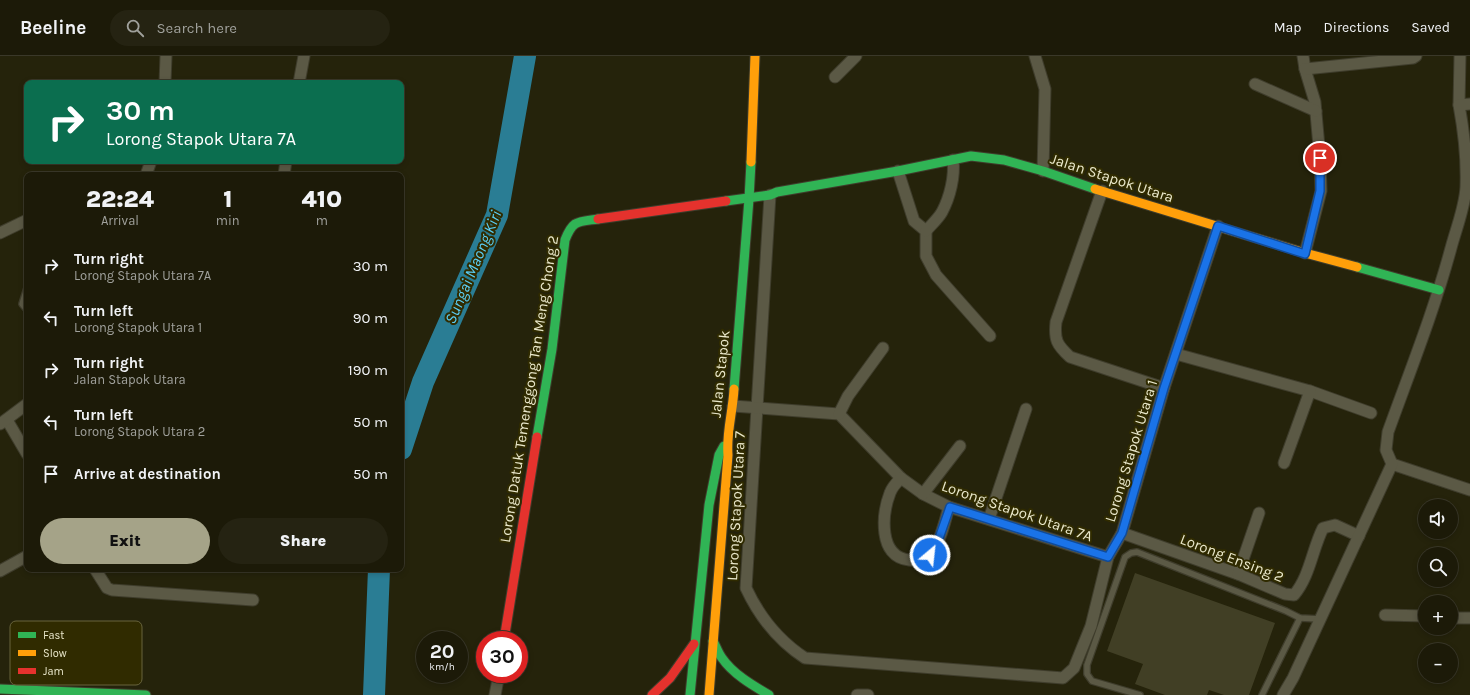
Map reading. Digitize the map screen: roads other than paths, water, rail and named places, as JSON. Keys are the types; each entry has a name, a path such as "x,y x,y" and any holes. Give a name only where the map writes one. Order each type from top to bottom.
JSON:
{"street":[{"path":"165,80 166,56"},
{"path":"300,80 304,56"},
{"name":"Jalan Stapok","path":"709,695 728,455 727,441 733,406 749,199 755,56"},
{"path":"835,77 856,56"},
{"path":"1034,56 1045,89 1043,171"},
{"path":"1303,56 1315,102 1320,158 1320,191 1305,254"},
{"path":"1306,69 1413,58 1416,56"},
{"path":"1283,695 1392,464 1386,450 1388,432 1465,214 1465,104 1460,56"},
{"path":"1255,84 1316,111"},
{"name":"Jalan Stapok Utara","path":"770,195 778,192 898,171 971,156 1004,160 1305,254 1439,290"},
{"path":"953,160 955,171 947,199 942,212 926,232 926,256 936,275 990,336"},
{"path":"898,171 914,221 926,232"},
{"path":"1102,191 1056,322 1055,330 1058,346 1070,357 1164,388"},
{"name":"Lorong Datuk Temenggong Tan Meng Chong 2","path":"505,631 552,349 565,240 570,228 577,222 770,195"},
{"name":"Lorong Stapok Utara 7","path":"770,195 746,588 752,602 775,632 805,658 1063,678"},
{"path":"0,233 24,221"},
{"name":"Lorong Stapok Utara 1","path":"1063,678 1074,668 1091,626 1108,557 1122,533 1164,388 1218,226"},
{"path":"733,406 840,414 848,396 883,348"},
{"path":"1176,354 1310,391 1371,413"},
{"path":"1284,464 1310,391"},
{"path":"24,406 3,422 24,450"},
{"path":"990,520 1026,409"},
{"name":"Lorong Stapok Utara 7A","path":"840,414 901,478 923,494 950,507 1108,557"},
{"path":"690,695 709,505 719,455 727,441"},
{"path":"923,494 960,446"},
{"path":"1392,464 1470,490"},
{"path":"901,478 891,491 888,500 884,533 892,552 903,560 919,561 930,555 937,544 950,507"},
{"path":"1238,574 1259,514"},
{"name":"Lorong Ensing 2","path":"1122,533 1238,574 1285,594 1294,595 1301,587 1323,528 1335,525 1359,536"},
{"path":"0,571 24,558"},
{"path":"98,572 107,588 112,590 254,600"},
{"path":"1385,615 1418,616"},
{"path":"1458,618 1470,618"},
{"path":"652,695 669,680 680,666 696,640 698,624"},
{"path":"713,641 723,658 740,676 769,695"},
{"path":"495,695 497,683"},
{"path":"0,689 86,694 146,695"},
{"path":"856,695 868,695"}],"lane":[{"path":"1140,695 1092,681 1087,674 1087,665 1125,557 1131,553 1137,552 1300,618 1320,619"},
{"path":"1262,695 1300,618"}],"waterway":[{"name":"Sungai Maong Kiri","path":"404,440 423,382 497,215 525,56"},
{"name":"Sungai Maong Kiri","path":"374,695 379,572"}]}
